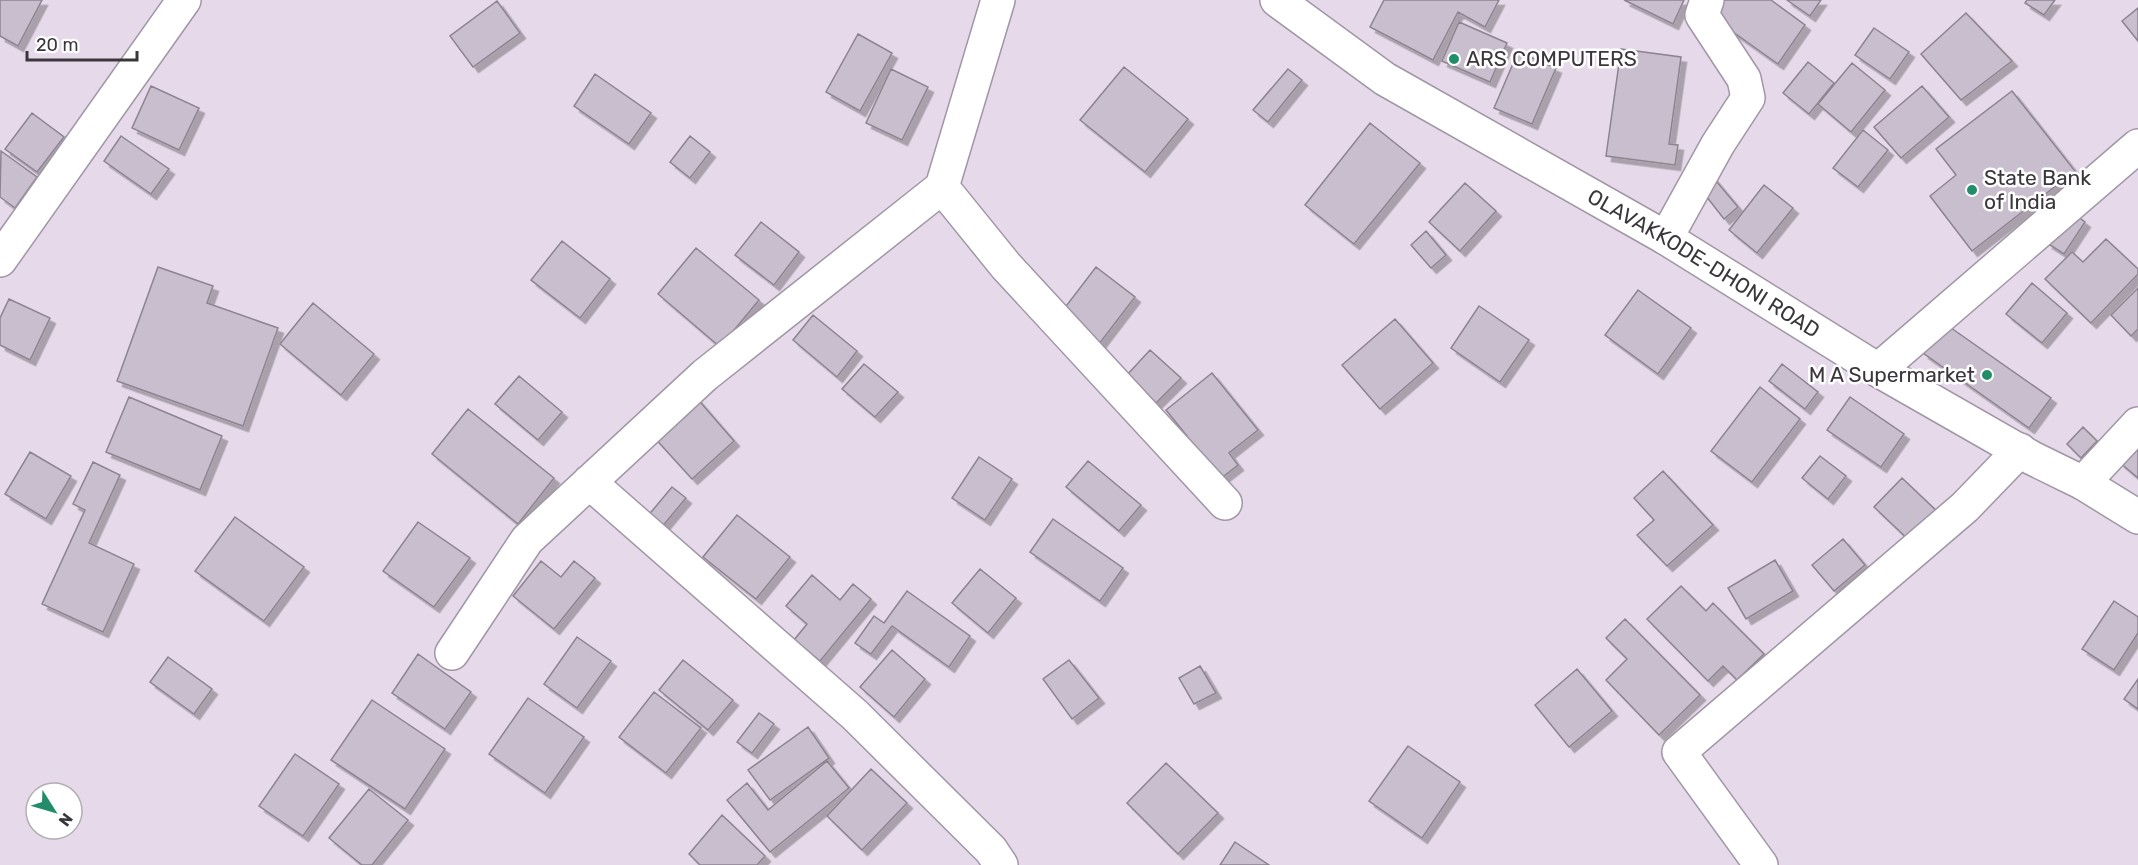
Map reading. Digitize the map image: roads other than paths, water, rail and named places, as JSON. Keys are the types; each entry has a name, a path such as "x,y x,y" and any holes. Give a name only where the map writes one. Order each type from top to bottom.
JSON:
{"street":[{"path":"0,260 184,0"},
{"path":"452,653 527,540 705,375 942,187 998,0"},
{"name":"OLAVAKKODE-DHONI ROAD","path":"1276,0 1385,79 1666,238 1878,370 2083,483 2138,517"},
{"path":"1666,238 1718,144 1748,98 1744,79 1702,15 1707,0"},
{"path":"1878,370 2138,147"},
{"path":"942,187 1006,266 1224,503"},
{"path":"2083,483 2138,424"},
{"path":"1761,865 1679,752 1965,507 2020,450"},
{"path":"589,483 855,715 991,850 1001,865"}],"place":[{"name":"ARS COMPUTERS","path":"1454,59"},
{"name":"State Bank of India","path":"1972,190"},
{"name":"M A Supermarket","path":"1987,375"}]}
